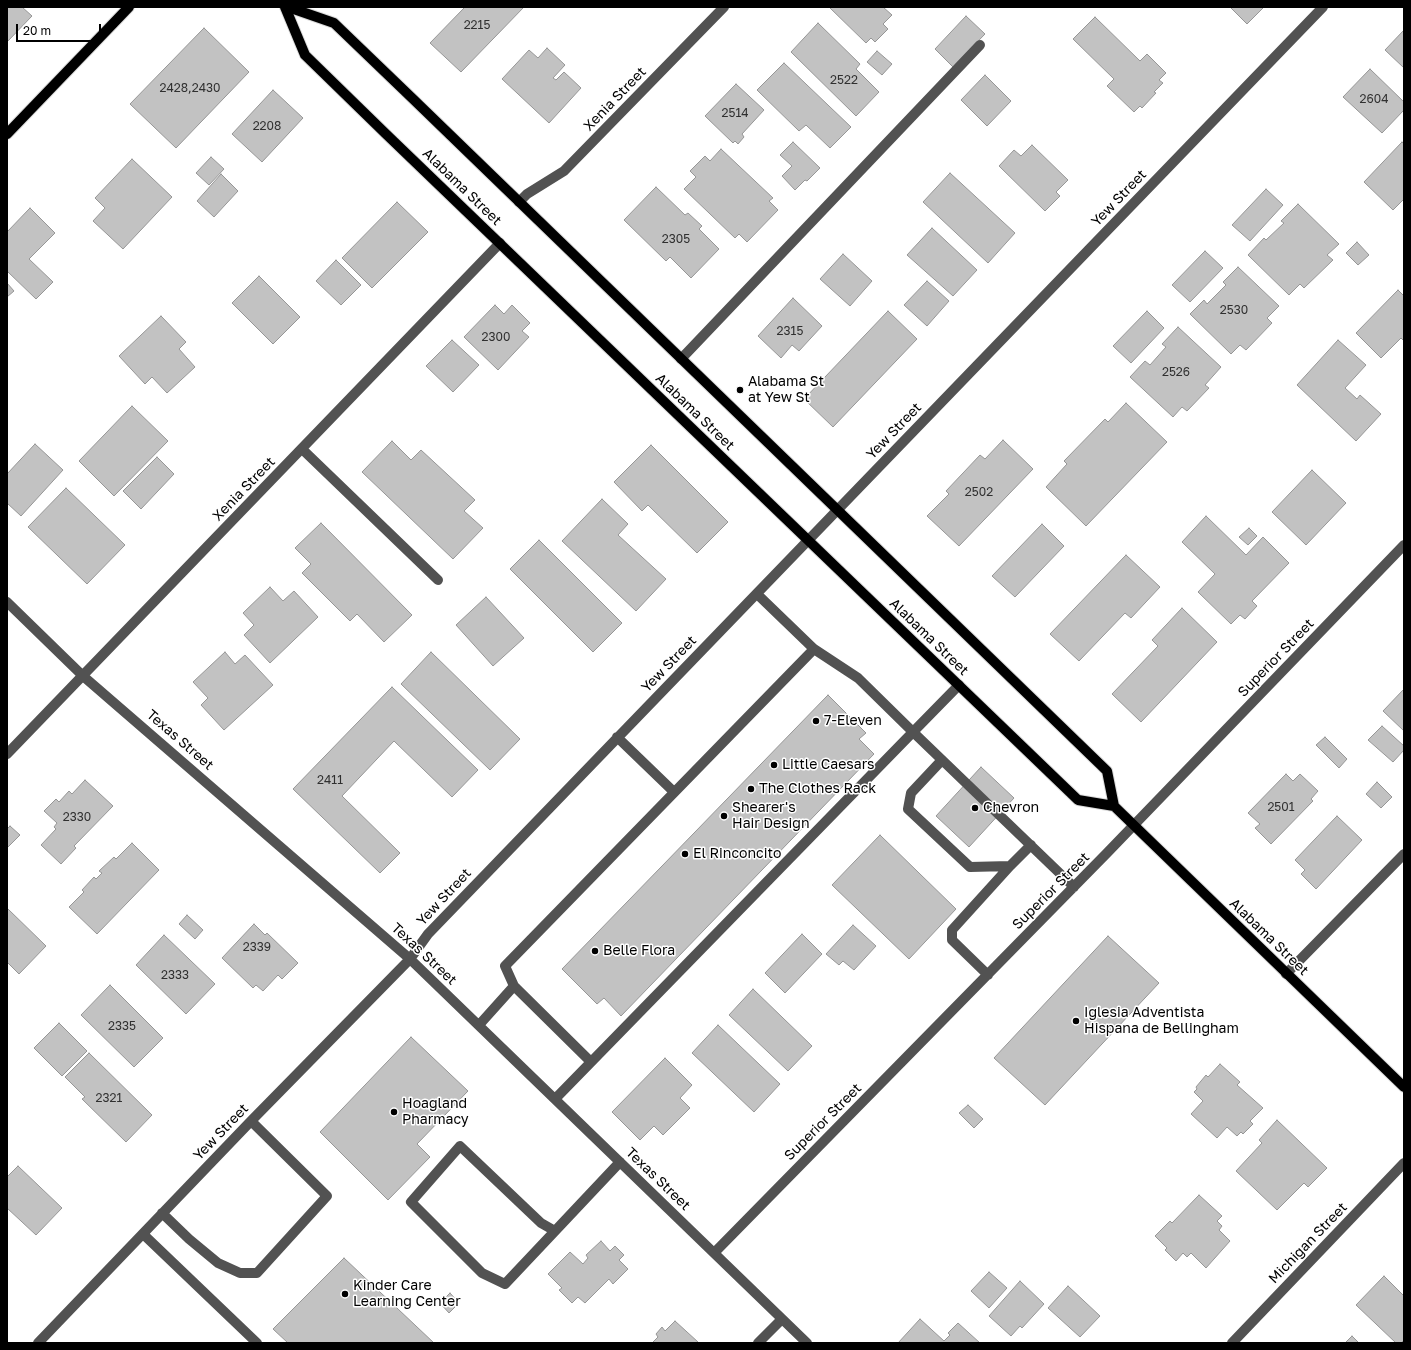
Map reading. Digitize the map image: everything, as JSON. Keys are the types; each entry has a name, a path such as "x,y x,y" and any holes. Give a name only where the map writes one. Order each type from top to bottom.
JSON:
{"main road":[{"path":"7,134 130,7"},
{"name":"Alabama Street","path":"285,7 305,55 959,686 1078,800 1114,806"},
{"name":"Alabama Street","path":"288,7 334,23 681,358 1106,771 1114,806 1404,1087"}],"street":[{"name":"Xenia Street","path":"519,202 527,194 564,170 724,7"},
{"name":"Yew Street","path":"38,1343 251,1121 410,959 428,934 617,737 757,594 1323,7"},
{"path":"681,358 980,45"},
{"name":"Xenia Street","path":"7,754 500,243"},
{"path":"302,449 438,580"},
{"name":"Superior Street","path":"714,1253 1134,826 1404,546"},
{"path":"757,594 814,650 858,678 1074,887"},
{"name":"Texas Street","path":"7,602 83,676 410,959 807,1343"},
{"path":"591,1062 514,986 505,966 814,650"},
{"path":"555,1099 959,686"},
{"path":"617,737 674,792"},
{"path":"942,760 911,793 908,809 970,867 1010,866"},
{"path":"988,975 952,940 952,930 1030,845"},
{"path":"1286,974 1404,854"},
{"path":"479,1025 514,986"},
{"path":"162,1214 218,1263 240,1274 257,1273 327,1196 251,1121"},
{"path":"555,1231 541,1223 460,1146 410,1202 482,1273 505,1284 555,1231 620,1162"},
{"name":"Michigan Street","path":"1232,1343 1404,1163"},
{"path":"143,1234 257,1343"},
{"path":"758,1343 782,1318"}],"building":[{"path":"7,7 22,7 32,16 7,42"},
{"path":"465,7 524,7 461,72 430,43"},
{"path":"829,7 883,7 892,15 883,24 888,29 875,42 871,38 866,43"},
{"path":"1230,7 1264,7 1247,24"},
{"path":"966,16 985,34 953,67 935,49"},
{"path":"1095,17 1140,61 1147,54 1166,73 1159,80 1163,83 1154,92 1156,93 1142,108 1140,106 1134,112 1107,86 1114,79 1073,39"},
{"path":"818,23 860,64 856,69 879,92 856,116 791,52"},
{"path":"204,28 249,72 176,148 130,104"},
{"path":"1404,30 1404,68 1385,50"},
{"path":"547,48 565,65 553,78 556,80 564,72 581,88 549,123 502,79 529,50 538,58"},
{"path":"877,51 892,64 882,75 867,62"},
{"path":"784,63 851,127 830,148 806,125 799,131 757,90"},
{"path":"1370,69 1404,102 1404,110 1382,133 1343,97"},
{"path":"985,75 1011,101 987,126 961,100"},
{"path":"736,84 764,110 742,134 744,137 738,144 735,141 733,143 705,116"},
{"path":"273,90 303,118 262,162 232,134"},
{"path":"793,142 820,168 795,190 782,176 792,166 780,155"},
{"path":"1402,142 1404,144 1404,199 1393,210 1364,182"},
{"path":"1032,145 1068,180 1056,192 1060,196 1045,211 999,166 1014,150 1021,156"},
{"path":"721,149 773,198 769,201 778,210 747,242 739,234 735,238 684,189 696,177 690,171 705,156 710,161"},
{"path":"211,157 224,169 209,185 196,173"},
{"path":"132,159 172,197 123,249 93,221 105,208 95,198"},
{"path":"950,173 1015,233 988,263 923,202"},
{"path":"221,174 238,191 214,217 197,201"},
{"path":"656,187 685,215 688,213 702,226 699,229 719,249 691,278 670,257 666,261 624,220"},
{"path":"1266,189 1283,205 1250,241 1232,225"},
{"path":"397,202 428,232 372,288 342,258"},
{"path":"1298,204 1339,244 1327,255 1333,260 1304,288 1300,284 1289,295 1248,255 1264,238 1266,240 1284,223 1281,221"},
{"path":"30,208 55,233 29,259 53,282 36,299 7,271 7,232"},
{"path":"932,228 977,270 953,296 907,255"},
{"path":"1357,242 1369,255 1358,265 1346,253"},
{"path":"1205,251 1223,268 1190,302 1172,285"},
{"path":"843,254 872,281 850,306 820,279"},
{"path":"336,260 361,285 341,305 316,281"},
{"path":"1238,267 1279,306 1267,318 1272,323 1246,350 1240,345 1231,354 1190,314 1204,300 1207,304 1226,285 1223,282"},
{"path":"259,276 300,317 273,344 232,303"},
{"path":"927,281 949,301 927,326 904,305"},
{"path":"7,283 14,291 7,297"},
{"path":"1398,290 1404,296 1404,341 1401,338 1381,358 1356,333"},
{"path":"793,298 822,326 799,351 792,345 781,358 758,336"},
{"path":"495,305 504,314 512,305 530,323 522,331 529,337 498,370 464,337"},
{"path":"888,311 917,339 833,427 804,399"},
{"path":"1147,311 1164,328 1131,363 1113,346"},
{"path":"161,316 186,342 179,349 195,367 167,393 152,377 145,384 119,356"},
{"path":"1178,327 1221,367 1205,385 1209,388 1187,411 1182,407 1173,417 1130,377 1145,361 1150,365 1166,347 1162,344"},
{"path":"452,340 479,365 453,392 426,366"},
{"path":"1338,340 1366,365 1345,388 1357,399 1360,395 1381,414 1356,441 1297,385"},
{"path":"1126,403 1167,442 1086,526 1046,487 1067,464 1064,461 1105,419 1108,422"},
{"path":"132,406 168,441 114,496 79,461"},
{"path":"1003,440 1033,469 959,546 927,516 949,494 946,491 980,455 985,459"},
{"path":"392,441 411,460 421,450 475,500 464,511 483,528 453,559 362,472"},
{"path":"35,444 63,470 21,516 7,503 7,474"},
{"path":"651,445 728,522 697,553 648,505 642,511 614,482"},
{"path":"157,457 174,474 141,509 123,491"},
{"path":"1312,470 1346,503 1306,545 1272,512"},
{"path":"66,488 125,545 87,584 28,527"},
{"path":"602,499 628,524 618,535 666,579 636,611 562,541"},
{"path":"1206,516 1246,555 1263,537 1289,563 1252,601 1257,606 1245,619 1240,615 1231,624 1198,592 1215,574 1182,542"},
{"path":"321,523 412,615 384,642 357,614 350,621 302,573 311,564 295,548"},
{"path":"1042,524 1064,546 1015,597 992,576"},
{"path":"1249,528 1257,536 1248,545 1239,537"},
{"path":"539,540 622,623 593,652 510,569"},
{"path":"1126,555 1160,587 1131,618 1125,613 1079,661 1050,634"},
{"path":"270,587 283,601 294,591 318,617 270,663 244,635 254,625 243,613"},
{"path":"486,597 524,638 493,666 456,625"},
{"path":"1182,608 1217,642 1141,722 1112,694 1158,646 1152,640"},
{"path":"225,652 235,664 245,655 273,685 224,730 201,705 208,698 193,682"},
{"path":"431,652 520,739 490,770 401,684"},
{"path":"392,687 478,770 452,797 394,741 342,796 400,853 380,873 293,789"},
{"path":"1404,689 1404,731 1383,711"},
{"path":"828,695 866,733 859,739 874,754 621,1016 604,998 597,1004 562,969"},
{"path":"1382,726 1404,746 1404,750 1393,762 1368,740"},
{"path":"1325,737 1347,759 1339,768 1316,745"},
{"path":"981,767 1014,798 969,847 936,816"},
{"path":"1286,774 1293,781 1300,774 1318,791 1311,799 1313,801 1271,844 1255,828 1260,824 1248,813"},
{"path":"85,780 113,806 74,846 76,848 61,864 41,845 56,829 54,827 57,823 44,811 56,799 59,802 69,791 72,794"},
{"path":"1377,782 1392,797 1381,808 1366,794"},
{"path":"1337,816 1362,840 1316,889 1301,874 1305,870 1295,860"},
{"path":"10,826 20,835 8,847 7,829"},
{"path":"880,835 956,909 909,959 832,885"},
{"path":"132,843 159,870 97,934 69,907 84,892 82,890 94,877 96,879 102,873 99,871 114,857 116,859"},
{"path":"7,908 46,946 19,974 7,962"},
{"path":"187,915 203,930 195,939 179,924"},
{"path":"254,924 265,935 267,933 298,963 282,979 278,975 263,991 256,985 253,988 222,958"},
{"path":"853,925 876,946 854,970 843,961 839,965 826,954"},
{"path":"802,934 822,954 785,993 765,973"},
{"path":"164,935 215,984 186,1014 136,965"},
{"name":"Iglesia Adventista Hispana de Bellingham","path":"1108,936 1159,983 1045,1105 994,1058"},
{"path":"110,985 163,1038 134,1067 81,1015"},
{"path":"753,989 812,1046 788,1071 729,1015"},
{"path":"59,1023 87,1051 62,1076 34,1048"},
{"path":"718,1025 780,1084 754,1112 692,1053"},
{"name":"Hoagland Pharmacy","path":"411,1037 468,1091 417,1144 430,1157 388,1200 320,1132"},
{"path":"89,1053 152,1115 126,1142 82,1099 85,1097 65,1077"},
{"path":"665,1058 692,1085 680,1098 690,1108 663,1135 654,1126 640,1140 612,1112"},
{"path":"1220,1064 1240,1082 1237,1085 1263,1108 1250,1121 1253,1124 1243,1134 1241,1132 1237,1136 1227,1127 1217,1138 1191,1114 1203,1101 1194,1092 1197,1089 1196,1087 1206,1075 1208,1077"},
{"path":"968,1105 983,1119 974,1128 959,1113"},
{"path":"1277,1120 1327,1168 1308,1187 1304,1183 1277,1210 1236,1171 1262,1143 1259,1140"},
{"path":"18,1166 62,1208 36,1235 7,1208 7,1177"},
{"path":"1199,1195 1222,1216 1217,1221 1222,1226 1219,1230 1230,1241 1206,1268 1191,1253 1187,1257 1183,1253 1176,1261 1165,1250 1167,1248 1155,1236 1170,1221 1172,1223"},
{"path":"601,1241 610,1251 615,1246 624,1255 619,1260 628,1269 613,1284 609,1279 585,1303 578,1297 572,1303 559,1290 562,1288 548,1274 570,1252 583,1264 588,1258 586,1255"},
{"name":"Kinder Care Learning Center","path":"344,1258 434,1343 288,1343 273,1329"},
{"path":"989,1272 1007,1288 989,1308 971,1291"},
{"path":"1384,1276 1404,1296 1404,1340 1401,1343 1396,1343 1356,1305"},
{"path":"1020,1281 1044,1304 1022,1328 1020,1326 1011,1336 989,1316"},
{"path":"1068,1286 1100,1316 1080,1337 1048,1308"},
{"path":"450,1293 459,1303 449,1313 440,1303"},
{"path":"920,1319 944,1341 950,1335 948,1333 958,1323 980,1343 898,1343"},
{"path":"675,1321 698,1342 652,1343 658,1337 656,1334 662,1327 665,1331"},
{"path":"1352,1336 1359,1343 1345,1343"}],"place":[{"name":"Alabama St at Yew St","path":"740,390"},
{"name":"7-Eleven","path":"816,721"},
{"name":"Little Caesars","path":"774,765"},
{"name":"The Clothes Rack","path":"751,789"},
{"name":"Chevron","path":"975,808"},
{"name":"Shearer's Hair Design","path":"724,816"},
{"name":"El Rinconcito","path":"685,854"},
{"name":"Belle Flora","path":"595,951"},
{"name":"Iglesia Adventista Hispana de Bellingham","path":"1076,1021"},
{"name":"Hoagland Pharmacy","path":"394,1112"},
{"name":"Kinder Care Learning Center","path":"345,1294"}]}
